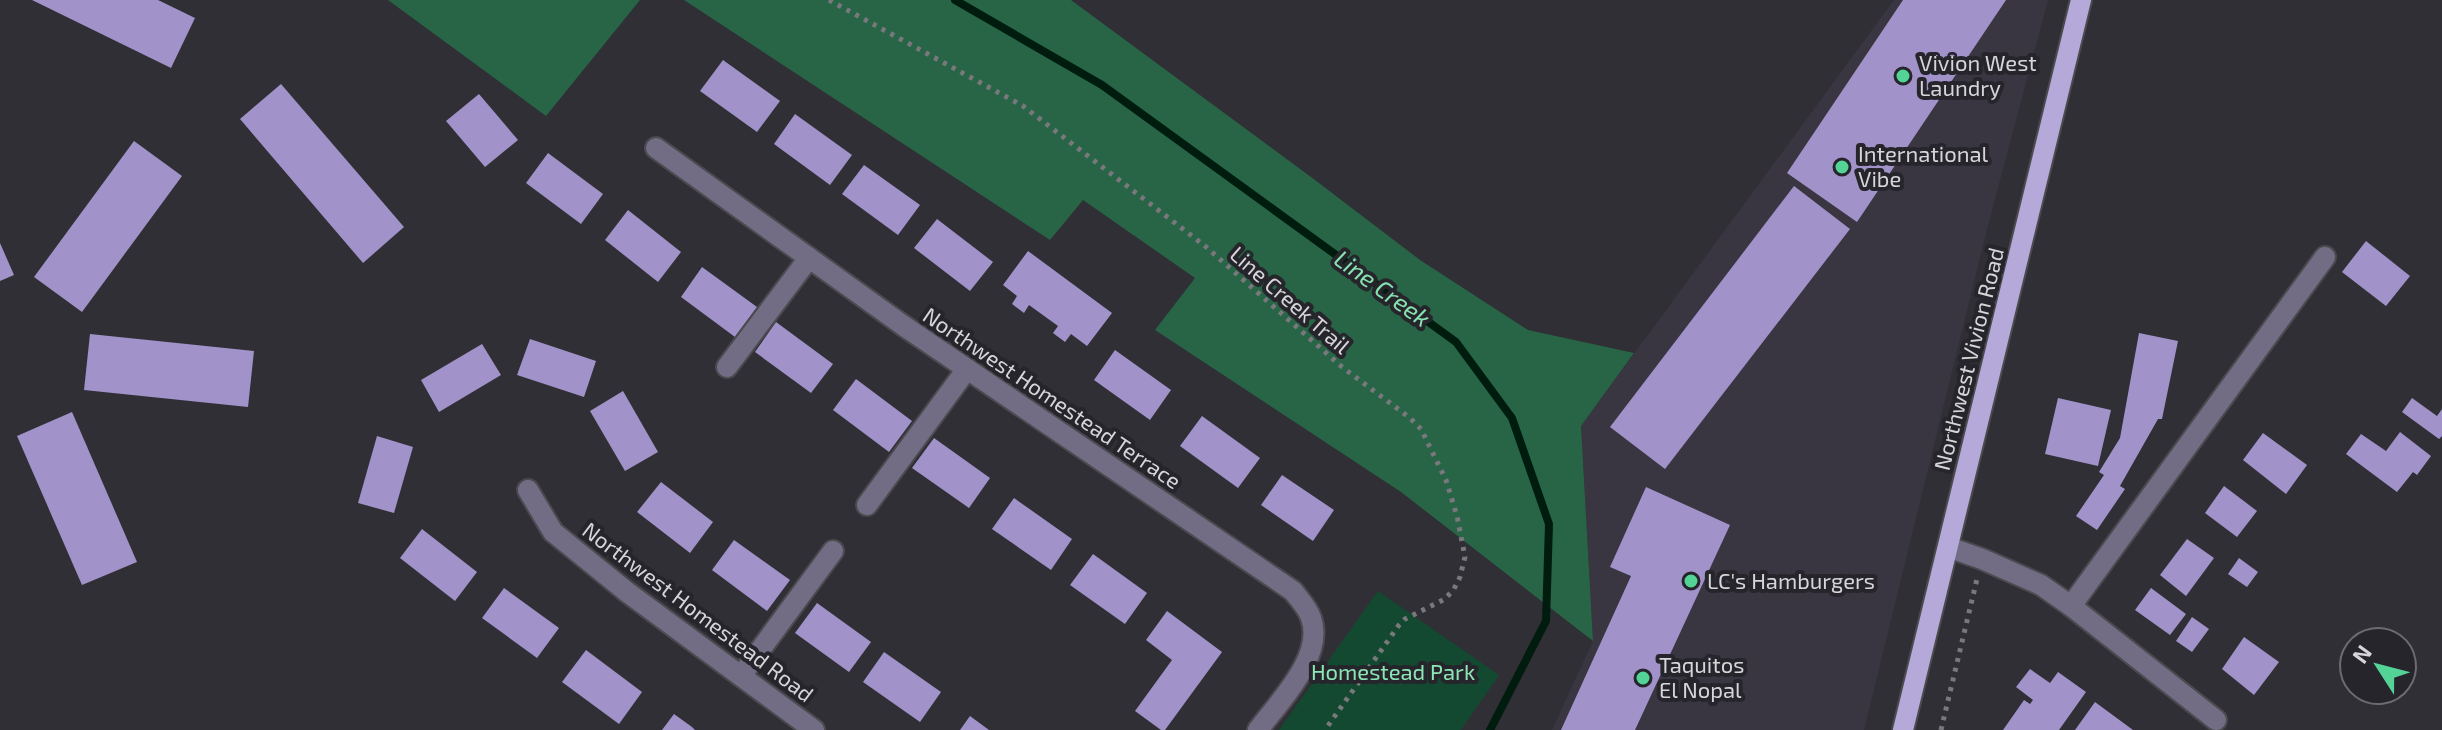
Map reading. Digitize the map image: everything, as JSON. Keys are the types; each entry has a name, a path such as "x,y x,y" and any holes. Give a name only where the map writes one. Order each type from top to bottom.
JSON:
{"main road":[{"name":"Northwest Vivion Road","path":"1903,730 2081,0"}],"street":[{"name":"Northwest Homestead Terrace","path":"656,148 967,369 1293,591 1311,616 1311,653 1258,730"},
{"path":"2071,606 2325,257"},
{"path":"727,367 809,258"},
{"path":"867,505 967,369"},
{"name":"Northwest Homestead Road","path":"528,490 553,532 627,592 814,730"},
{"path":"1948,547 2041,585 2216,720"},
{"path":"741,676 833,551"}],"path":[{"name":"Line Creek Trail","path":"829,0 1023,106 1205,246 1342,367 1421,429 1446,480 1457,516 1465,557 1460,577 1445,599 1399,625 1325,730"},
{"path":"1941,730 1982,559"}],"shaded area":[{"path":"1894,0 2048,0 1986,233 1864,730 1552,730 1593,641 1581,426"}],"green space":[{"path":"388,0 640,0 546,116"},
{"path":"684,0 1071,0 1420,260 1528,330 1634,353 1581,426 1593,641 1401,492 1155,330 1195,278 1083,200 1050,240"},
{"name":"Homestead Park","path":"1378,591 1499,675 1461,730 1279,730"}],"building":[{"path":"32,0 158,0 195,18 171,68"},
{"path":"1903,0 2006,0 1857,222 1787,173"},
{"path":"723,60 780,101 757,132 700,91"},
{"path":"281,84 404,227 363,263 240,119"},
{"path":"479,94 518,140 485,167 446,121"},
{"path":"795,114 852,155 830,185 774,144"},
{"path":"134,141 182,176 82,312 34,277"},
{"path":"548,153 603,194 581,224 526,183"},
{"path":"864,165 920,205 898,235 842,194"},
{"path":"1794,186 1850,229 1665,469 1610,427"},
{"path":"628,210 681,252 658,282 605,240"},
{"path":"937,219 993,262 970,291 914,248"},
{"path":"2366,241 2410,276 2386,306 2342,272"},
{"path":"0,243 14,275 0,281"},
{"path":"1028,251 1112,313 1087,346 1071,334 1065,342 1053,333 1058,326 1029,305 1024,313 1012,304 1017,296 1003,285"},
{"path":"702,267 757,307 735,337 681,297"},
{"path":"776,322 833,364 811,393 755,352"},
{"path":"2139,333 2178,341 2162,419 2158,419 2120,486 2125,489 2097,530 2076,516 2104,475 2099,472 2120,438"},
{"path":"90,334 254,351 248,407 84,390"},
{"path":"530,339 596,361 584,397 517,375"},
{"path":"482,344 501,375 439,412 421,380"},
{"path":"1115,350 1171,390 1150,420 1094,380"},
{"path":"856,379 912,421 889,452 833,410"},
{"path":"623,391 658,452 625,471 590,411"},
{"path":"2058,398 2111,410 2098,466 2045,454"},
{"path":"2412,398 2437,416 2442,409 2442,436 2439,439 2402,412"},
{"path":"72,412 137,562 82,585 17,436"},
{"path":"1202,416 1260,458 1238,488 1180,446"},
{"path":"2400,432 2431,456 2417,475 2413,472 2397,492 2346,454 2361,434 2386,451"},
{"path":"2263,433 2307,465 2286,494 2243,460"},
{"path":"377,436 413,447 394,513 358,503"},
{"path":"934,438 990,478 969,508 912,468"},
{"path":"1282,475 1334,510 1313,541 1261,505"},
{"path":"661,482 713,522 690,553 637,512"},
{"path":"2224,486 2257,511 2237,537 2205,513"},
{"path":"1646,487 1730,525 1635,730 1561,730 1631,576 1610,567"},
{"path":"1014,498 1072,539 1051,570 992,529"},
{"path":"422,529 477,572 455,601 400,558"},
{"path":"2187,539 2214,558 2186,596 2160,575"},
{"path":"734,540 790,580 767,611 712,570"},
{"path":"1093,554 1147,593 1125,624 1070,585"},
{"path":"2239,558 2258,572 2247,587 2228,574"},
{"path":"504,588 559,628 537,658 482,618"},
{"path":"2151,588 2186,614 2170,635 2135,610"},
{"path":"817,603 871,642 849,672 795,633"},
{"path":"1167,611 1222,652 1165,730 1161,730 1135,711 1172,660 1146,640"},
{"path":"2192,617 2209,629 2192,652 2176,641"},
{"path":"2244,637 2279,662 2254,695 2222,669"},
{"path":"586,650 642,692 619,724 562,682"},
{"path":"884,652 941,692 920,722 863,682"},
{"path":"2030,669 2050,683 2058,672 2086,692 2059,730 2003,730 2024,700 2030,704 2033,700 2016,687"},
{"path":"2095,702 2133,730 2075,730"},
{"path":"674,714 692,727 695,730 662,730"},
{"path":"970,716 989,730 960,730"}],"waterway":[{"name":"Line Creek","path":"955,0 1102,85 1456,342 1512,418 1549,524 1546,621 1490,730"}],"place":[{"name":"Vivion West Laundry","path":"1903,76"},
{"name":"International Vibe","path":"1842,167"},
{"name":"LC's Hamburgers","path":"1691,581"},
{"name":"Taquitos El Nopal","path":"1643,678"}]}
